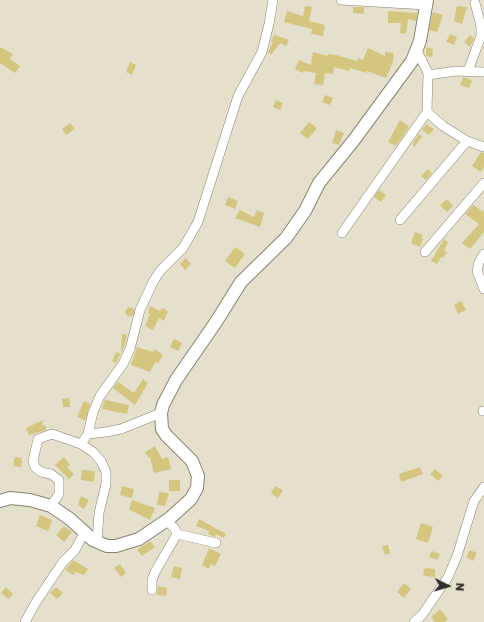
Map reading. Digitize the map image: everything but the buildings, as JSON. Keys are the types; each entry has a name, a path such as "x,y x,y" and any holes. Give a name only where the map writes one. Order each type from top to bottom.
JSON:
{"street":[{"path":"81,444 88,434 93,412 100,396 123,364 130,349 136,321 153,282 160,271 184,248 198,222 238,96 262,52 273,0"},
{"path":"0,501 10,498 30,500 51,506 70,519 84,533 97,542 107,546 124,545 139,539 166,520 191,499 198,482 192,461 162,429 161,413 163,405 176,380 216,322 241,282 286,238 305,211 320,183 412,62 417,51 427,2 341,0"},
{"path":"468,71 481,36 475,3"},
{"path":"342,233 427,112 428,75 417,51"},
{"path":"428,75 449,71 484,72"},
{"path":"427,112 439,124 467,141 484,148"},
{"path":"400,220 467,141"},
{"path":"425,252 484,183"},
{"path":"484,254 479,262 477,271 484,289"},
{"path":"88,434 121,429 161,413"},
{"path":"51,506 59,494 60,485 56,476 41,472 35,467 32,461 38,439 52,434 81,444 93,452 101,461 106,472 106,484 99,513 97,542"},
{"path":"414,622 422,615 448,577 457,556 474,501 484,488"},
{"path":"166,520 175,529 177,534"},
{"path":"25,622 63,562 75,550 84,533"},
{"path":"177,534 216,543"},
{"path":"152,590 152,580 155,572 177,534"}]}
